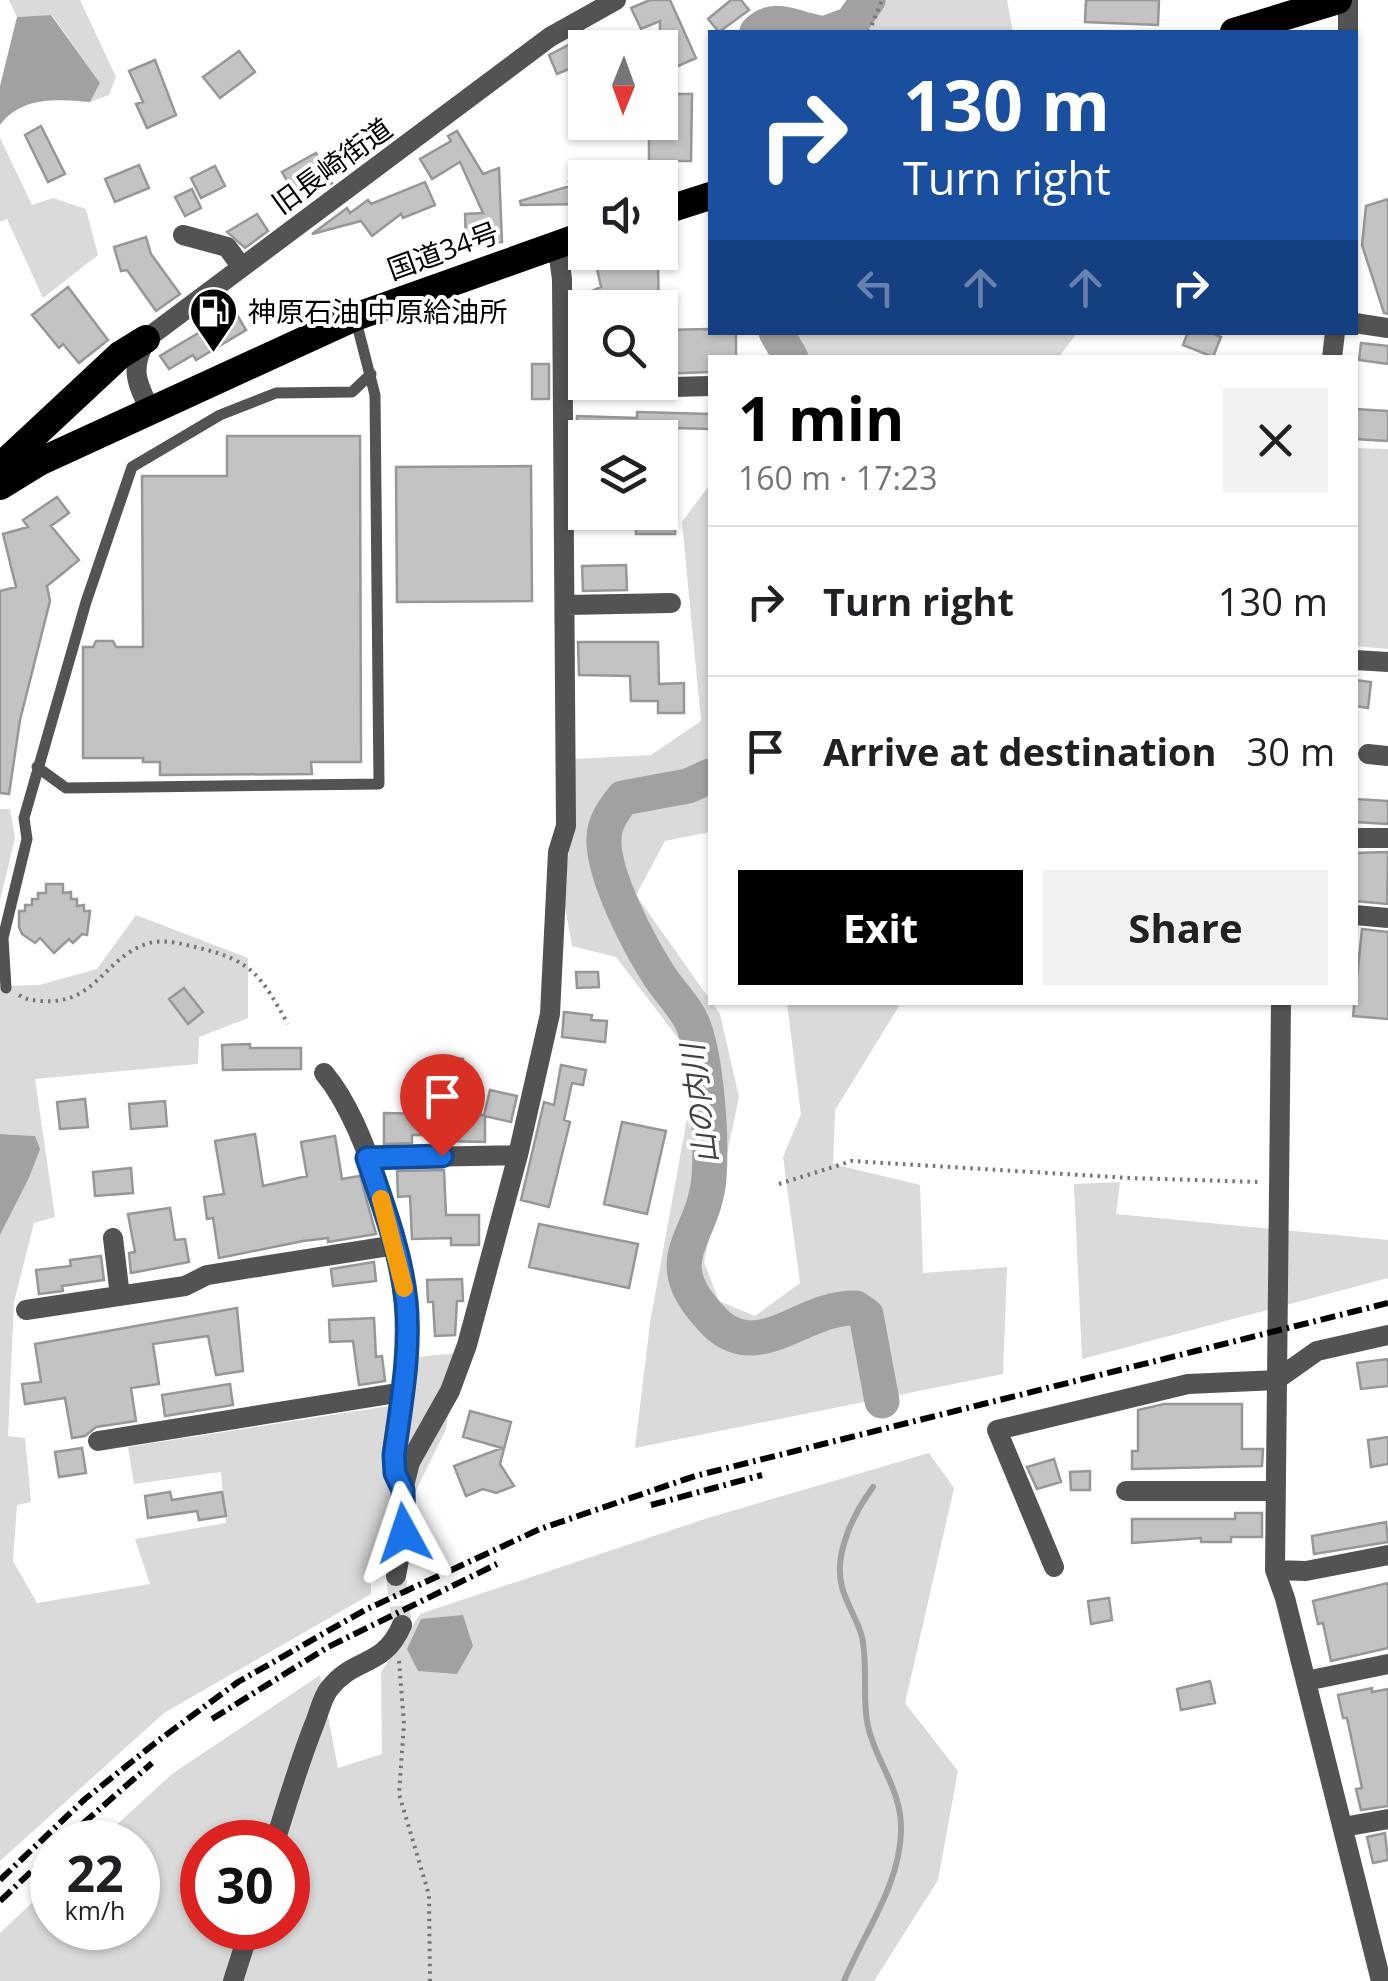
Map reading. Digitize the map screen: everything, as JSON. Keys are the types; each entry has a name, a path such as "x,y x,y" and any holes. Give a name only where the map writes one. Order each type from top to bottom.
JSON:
{"highway":[{"path":"1238,30 1275,9 1338,0"},
{"path":"678,206 707,197"},
{"name":"国道34号","path":"0,486 39,462 355,317 568,240"},
{"path":"0,467 120,355 146,339"}],"street":[{"name":"旧長崎街道","path":"146,339 550,37 616,0"},
{"path":"1348,0 1348,30"},
{"path":"184,235 227,247 241,266"},
{"path":"396,1576 404,1533 403,1490 410,1462 450,1391 468,1345 518,1155 554,986 558,852 566,826 562,279 557,244"},
{"path":"1358,324 1388,328"},
{"path":"146,339 135,359 138,384 150,410"},
{"path":"563,390 708,386"},
{"path":"566,604 670,603"},
{"path":"1358,660 1388,662"},
{"path":"1358,838 1388,838"},
{"path":"1358,915 1388,918"},
{"path":"1281,1005 1275,1570 1381,1981"},
{"path":"324,1073 334,1084 367,1158 395,1244 406,1300 408,1346 394,1455 395,1473 403,1490"},
{"path":"367,1158 518,1155"},
{"path":"114,1238 120,1296"},
{"path":"26,1310 185,1286 207,1275 395,1244"},
{"path":"1054,1567 997,1430 1188,1384 1276,1380 1317,1351 1388,1335"},
{"path":"98,1441 402,1392"},
{"path":"1126,1492 1275,1491"},
{"path":"1275,1570 1306,1571 1388,1555"},
{"path":"282,1820 328,1690 351,1669 377,1659 398,1634"},
{"path":"1306,1681 1388,1664"},
{"path":"1342,1827 1388,1819"},
{"path":"233,1981 243,1950"}],"lane":[{"path":"38,767 66,788 379,784 375,395 355,317"},
{"path":"6,988 3,938 26,840 24,818 86,602 132,467 220,415 276,392 352,392 371,374"}],"path":[{"path":"870,30 882,0"},
{"path":"6,988 27,1000 57,1002 80,996 130,952 148,943 170,941 232,956 249,966 288,1024"},
{"path":"779,1184 852,1161 1130,1178 1278,1182"},
{"path":"398,1634 404,1724 399,1794 429,1895 430,1981"}],"shaded area":[{"path":"9,0 80,0 116,77 109,95 90,102 100,83 52,15 17,17"},
{"path":"877,0 1007,0 1013,30 860,30"},
{"path":"51,15 100,83 90,102 53,100 29,104 0,125 0,86 17,17"},
{"path":"0,138 32,205 53,198 86,209 98,255 43,298 7,219 0,222"},
{"path":"768,335 1075,335 1060,355 778,355"},
{"path":"1358,448 1388,449 1388,649 1358,646"},
{"path":"708,487 708,832 665,841 636,895 708,997 708,1005 714,1005 720,1014 739,1097 704,1262 719,1301 755,1316 800,1283 783,1157 801,1114 787,1005 900,1005 835,1110 833,1164 920,1185 923,1273 1007,1267 1003,1374 635,1448 650,1323 697,1063 616,957 572,946 563,896 574,814 574,759 651,755 701,721 682,522"},
{"path":"0,809 10,809 15,838 0,900"},
{"path":"136,915 248,958 248,1018 199,1037 198,1064 35,1079 55,1217 34,1223 14,1302 8,1436 25,1438 31,1502 17,1505 13,1561 37,1603 150,1584 135,1539 226,1523 221,1472 134,1484 128,1447 408,1403 417,1357 457,1353 446,1429 408,1507 371,1566 371,1594 164,1713 45,1820 30,1820 30,1834 0,1861 0,1235 39,1149 34,1136 0,1134 0,986 39,985 97,969"},
{"path":"0,1134 35,1136 40,1149 0,1235"},
{"path":"1120,1182 1116,1214 1388,1240 1388,1278 1082,1359 1074,1184"},
{"path":"929,1453 954,1488 905,1703 958,1771 938,1880 874,1981 0,1981 0,1933 30,1905 30,1950 160,1950 160,1820 122,1820 172,1774 320,1675 338,1768 382,1754 381,1672 420,1614 711,1517"},
{"path":"463,1615 473,1646 457,1674 418,1671 407,1649 421,1619"}],"building":[{"path":"650,0 670,0 696,58 678,66 678,30 660,30 660,21 641,29 631,8"},
{"path":"731,0 741,0 749,10 722,30 708,19"},
{"path":"1086,0 1159,0 1158,25 1085,22"},
{"path":"568,45 568,69 557,74 549,55"},
{"path":"239,51 255,72 220,98 203,77"},
{"path":"155,60 176,115 147,128 136,104 143,102 129,71"},
{"path":"678,94 692,94 691,161 649,160 649,140 678,140"},
{"path":"41,126 65,174 48,182 25,135"},
{"path":"457,131 483,174 499,168 502,242 466,243 465,214 483,213 460,162 432,179 420,159 451,141 448,136"},
{"path":"316,153 332,183 299,202 282,172"},
{"path":"139,165 149,188 115,202 105,179"},
{"path":"215,166 225,186 201,198 191,178"},
{"path":"425,182 435,205 403,218 401,214 372,236 361,221 312,234 347,208 350,213 368,200 371,204"},
{"path":"568,187 568,204 521,205 520,201"},
{"path":"192,189 201,208 185,216 175,197"},
{"path":"1388,199 1388,314 1384,313 1362,245 1366,206"},
{"path":"257,214 268,231 245,248 227,232"},
{"path":"146,237 151,254 180,294 156,311 127,270 121,271 114,247"},
{"path":"597,270 658,270 659,290 594,290 601,287"},
{"path":"68,287 108,340 79,363 63,344 59,348 32,315"},
{"path":"229,301 246,330 196,360 193,355 169,369 160,356 220,320 214,310"},
{"path":"708,329 708,335 736,335 736,355 708,355 708,372 678,373 678,330"},
{"path":"1187,335 1221,337 1214,355 1183,345"},
{"path":"1361,343 1388,346 1388,364 1359,360"},
{"path":"532,364 549,364 549,399 532,399"},
{"path":"1358,409 1388,411 1388,441 1358,439"},
{"path":"637,412 708,414 708,429 678,428 678,420 577,420 577,416 637,418"},
{"path":"227,436 360,436 361,762 311,762 312,774 160,775 160,762 143,762 143,758 83,758 83,647 93,647 96,641 113,641 116,647 143,647 142,476 227,476"},
{"path":"531,466 532,601 397,602 396,467"},
{"path":"57,497 69,513 51,526 79,560 47,586 50,601 20,720 9,794 0,793 0,591 16,587 3,534 28,527 23,520"},
{"path":"636,530 675,530 675,534 636,534"},
{"path":"626,565 627,590 583,591 582,566"},
{"path":"578,642 658,642 659,684 684,683 684,713 658,713 658,701 631,701 630,676 579,675"},
{"path":"1358,680 1371,682 1368,708 1358,706"},
{"path":"1358,799 1388,801 1388,824 1358,822"},
{"path":"1388,852 1387,904 1358,901 1358,853"},
{"path":"46,884 63,884 63,893 71,892 77,906 84,905 84,911 90,911 87,935 82,934 73,943 69,939 54,953 40,938 35,943 22,934 19,927 19,911 32,905 38,893 46,893"},
{"path":"1362,929 1388,932 1388,1019 1353,1016 1354,1005 1358,1005"},
{"path":"576,972 598,972 599,987 577,988"},
{"path":"184,988 203,1012 188,1024 169,999"},
{"path":"564,1012 607,1021 605,1042 562,1037"},
{"path":"250,1044 250,1048 301,1048 301,1069 223,1070 222,1045"},
{"path":"437,1057 463,1059 460,1083 434,1081"},
{"path":"561,1065 586,1070 583,1085 572,1083 564,1120 570,1122 549,1207 521,1200 544,1102 554,1105"},
{"path":"490,1090 517,1096 511,1122 485,1116 485,1142 441,1141 441,1135 412,1135 412,1143 384,1144 384,1113 484,1115"},
{"path":"85,1099 88,1127 60,1129 57,1102"},
{"path":"165,1101 167,1126 131,1129 129,1104"},
{"path":"622,1122 666,1131 647,1214 604,1204"},
{"path":"255,1134 263,1186 307,1176 301,1142 335,1136 342,1179 360,1176 376,1234 328,1242 328,1238 303,1241 219,1258 213,1218 207,1219 204,1197 224,1194 215,1141"},
{"path":"131,1168 133,1193 95,1196 93,1172"},
{"path":"444,1170 446,1215 479,1215 479,1245 451,1245 451,1238 412,1239 410,1196 398,1197 397,1171"},
{"path":"170,1208 175,1240 185,1239 189,1262 131,1273 129,1253 135,1252 128,1214"},
{"path":"539,1224 638,1244 629,1288 529,1267"},
{"path":"101,1256 104,1280 39,1294 36,1270 71,1266 70,1260"},
{"path":"374,1262 376,1281 333,1286 331,1269"},
{"path":"462,1279 463,1301 457,1301 455,1335 435,1336 427,1280"},
{"path":"237,1308 243,1371 216,1375 208,1336 153,1344 159,1384 131,1388 136,1421 96,1427 85,1436 72,1438 65,1398 25,1404 22,1384 41,1382 35,1344"},
{"path":"374,1318 376,1357 382,1356 385,1381 359,1385 353,1341 330,1342 329,1320"},
{"path":"1388,1359 1388,1386 1361,1389 1357,1363"},
{"path":"230,1384 233,1405 165,1416 162,1395"},
{"path":"1164,1404 1242,1404 1242,1449 1263,1449 1262,1466 1132,1469 1132,1451 1138,1451 1138,1410"},
{"path":"470,1411 511,1422 500,1464 514,1486 496,1493 483,1489 466,1496 454,1466 502,1448 463,1437"},
{"path":"1388,1437 1388,1464 1371,1467 1368,1440"},
{"path":"82,1448 86,1473 59,1477 55,1452"},
{"path":"1054,1459 1061,1482 1037,1489 1027,1467"},
{"path":"1090,1471 1090,1490 1071,1490 1070,1472"},
{"path":"170,1492 172,1500 222,1492 226,1516 199,1520 197,1511 148,1518 145,1496"},
{"path":"1235,1513 1262,1513 1262,1537 1231,1537 1231,1542 1201,1542 1201,1538 1132,1543 1132,1519 1235,1519"},
{"path":"1386,1522 1388,1542 1314,1554 1312,1536"},
{"path":"1388,1583 1388,1648 1331,1661 1323,1623 1318,1624 1313,1601"},
{"path":"1109,1598 1112,1620 1091,1624 1088,1601"},
{"path":"1210,1681 1215,1703 1181,1710 1177,1689"},
{"path":"1372,1688 1372,1692 1388,1689 1388,1806 1361,1810 1356,1789 1362,1788 1338,1695"},
{"path":"1385,1833 1388,1860 1373,1863 1367,1837"}],"waterway":[{"name":"山の内川","path":"834,30 851,24 868,0"},
{"name":"山の内川","path":"760,30 778,23 808,30"},
{"name":"山の内川","path":"778,335 789,355"},
{"name":"山の内川","path":"708,777 688,786 623,798 604,832 609,871 624,910 652,964 691,1020 702,1061 709,1123 709,1178 687,1248 686,1279 694,1297 714,1321 727,1332 742,1337 774,1334 826,1312 856,1308 866,1315 882,1401"},
{"path":"844,1981 888,1890 901,1831 895,1794 868,1725 862,1637 840,1574 847,1534 873,1487"}],"tunnel":[{"path":"396,1576 402,1625"}],"railway":[{"path":"0,1880 85,1799 238,1682 365,1610 540,1529 695,1476 1388,1303"},
{"path":"651,1505 762,1475"},
{"path":"212,1719 328,1647 497,1564"},
{"path":"87,1820 152,1763"},
{"path":"0,1901 30,1873"}],"slow traffic":[{"path":"381,1199 404,1288"}],"place":[{"name":"神原石油 中原給油所","path":"213,354"}],"route":[{"path":"404,1533 403,1490 395,1473 394,1455 408,1346 406,1300 395,1244 367,1158 442,1156"}]}
